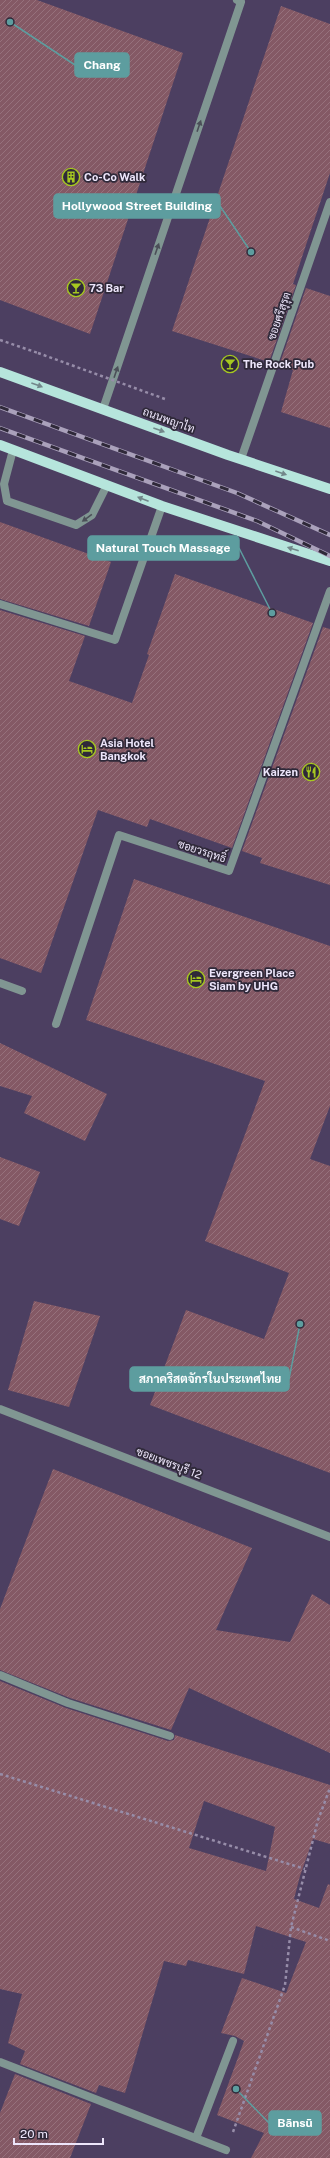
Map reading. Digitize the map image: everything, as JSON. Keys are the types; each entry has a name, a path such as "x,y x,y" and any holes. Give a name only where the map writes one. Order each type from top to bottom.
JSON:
{"main road":[{"name":"ถนนพญาไท","path":"0,372 330,490"},
{"path":"0,445 162,506 330,561"}],"street":[{"path":"103,409 241,2 237,0"},
{"name":"ซอยศรีสุรุต","path":"242,459 330,202"},
{"path":"13,450 4,484 7,500 76,526 92,515 107,485"},
{"path":"0,604 115,640 162,506"},
{"name":"ซอยวรฤทธิ์","path":"56,1024 119,835 229,872 330,591"},
{"path":"0,983 22,991"},
{"name":"ซอยเพชรบุรี 12","path":"0,1409 330,1537"},
{"path":"0,1675 68,1703 170,1736"},
{"path":"196,2138 233,2041"},
{"path":"0,2062 226,2150"}],"path":[{"path":"0,340 165,399"},
{"path":"0,1774 305,1869"},
{"path":"226,2150 286,1985 291,1927 318,1820 330,1788"},
{"path":"291,1927 330,1941"}],"building":[{"name":"Co-Co Walk","path":"0,0 37,0 183,53 90,334 0,300"},
{"path":"281,6 330,24 330,173 293,284 296,285 269,362 172,331"},
{"path":"306,288 330,296 330,428 281,412 293,370 279,366"},
{"path":"0,522 111,562 89,626 0,599"},
{"path":"175,574 313,623 232,848 150,819 147,827 98,810 41,973 0,958 0,610 85,636 69,681 132,703 149,655 147,654"},
{"path":"323,627 330,629 330,885 260,863 262,858 242,851"},
{"path":"134,879 330,946 330,1106 310,1159 330,1166 330,1473 150,1405 186,1310 264,1339 289,1273 205,1241 265,1081 86,1020"},
{"path":"0,1043 107,1094 85,1141 24,1113 32,1096 0,1086"},
{"path":"0,1157 40,1172 19,1226 0,1219"},
{"path":"34,1301 100,1316 69,1407 8,1390"},
{"path":"53,1469 252,1548 216,1630 290,1642 312,1594 330,1605 330,1753 189,1688 171,1730 70,1698 0,1670 0,1609"},
{"path":"0,1681 66,1708 168,1741 174,1740 175,1735 330,1785 330,1844 313,1839 300,1876 294,1899 319,1908 328,1884 330,1885 330,2158 251,2158 264,2133 217,2115 244,2041 235,2036 221,2033 242,1978 286,1993 306,1942 256,1926 244,1974 188,1960 186,1966 164,1961 125,2093 99,2085 96,2093 20,2064 25,2051 8,2043 22,1994 0,1989","holes":["204,1801 275,1827 266,1871 189,1848"]},
{"path":"15,2074 91,2104 70,2158 0,2158 0,2113"}],"railway":[{"path":"0,407 237,493 330,535"},
{"path":"0,428 257,521 330,556"}],"place":[{"name":"Chang","path":"10,22"},
{"name":"Co-Co Walk","path":"71,177"},
{"name":"Hollywood Street Building","path":"251,252"},
{"name":"73 Bar","path":"76,288"},
{"name":"The Rock Pub","path":"230,364"},
{"name":"Natural Touch Massage","path":"272,613"},
{"name":"Asia Hotel Bangkok","path":"87,749"},
{"name":"Kaizen","path":"311,772"},
{"name":"Evergreen Place Siam by UHG","path":"196,979"},
{"name":"สภาคริสตจักรในประเทศไทย","path":"300,1324"},
{"name":"Bānsū","path":"236,2089"}]}
